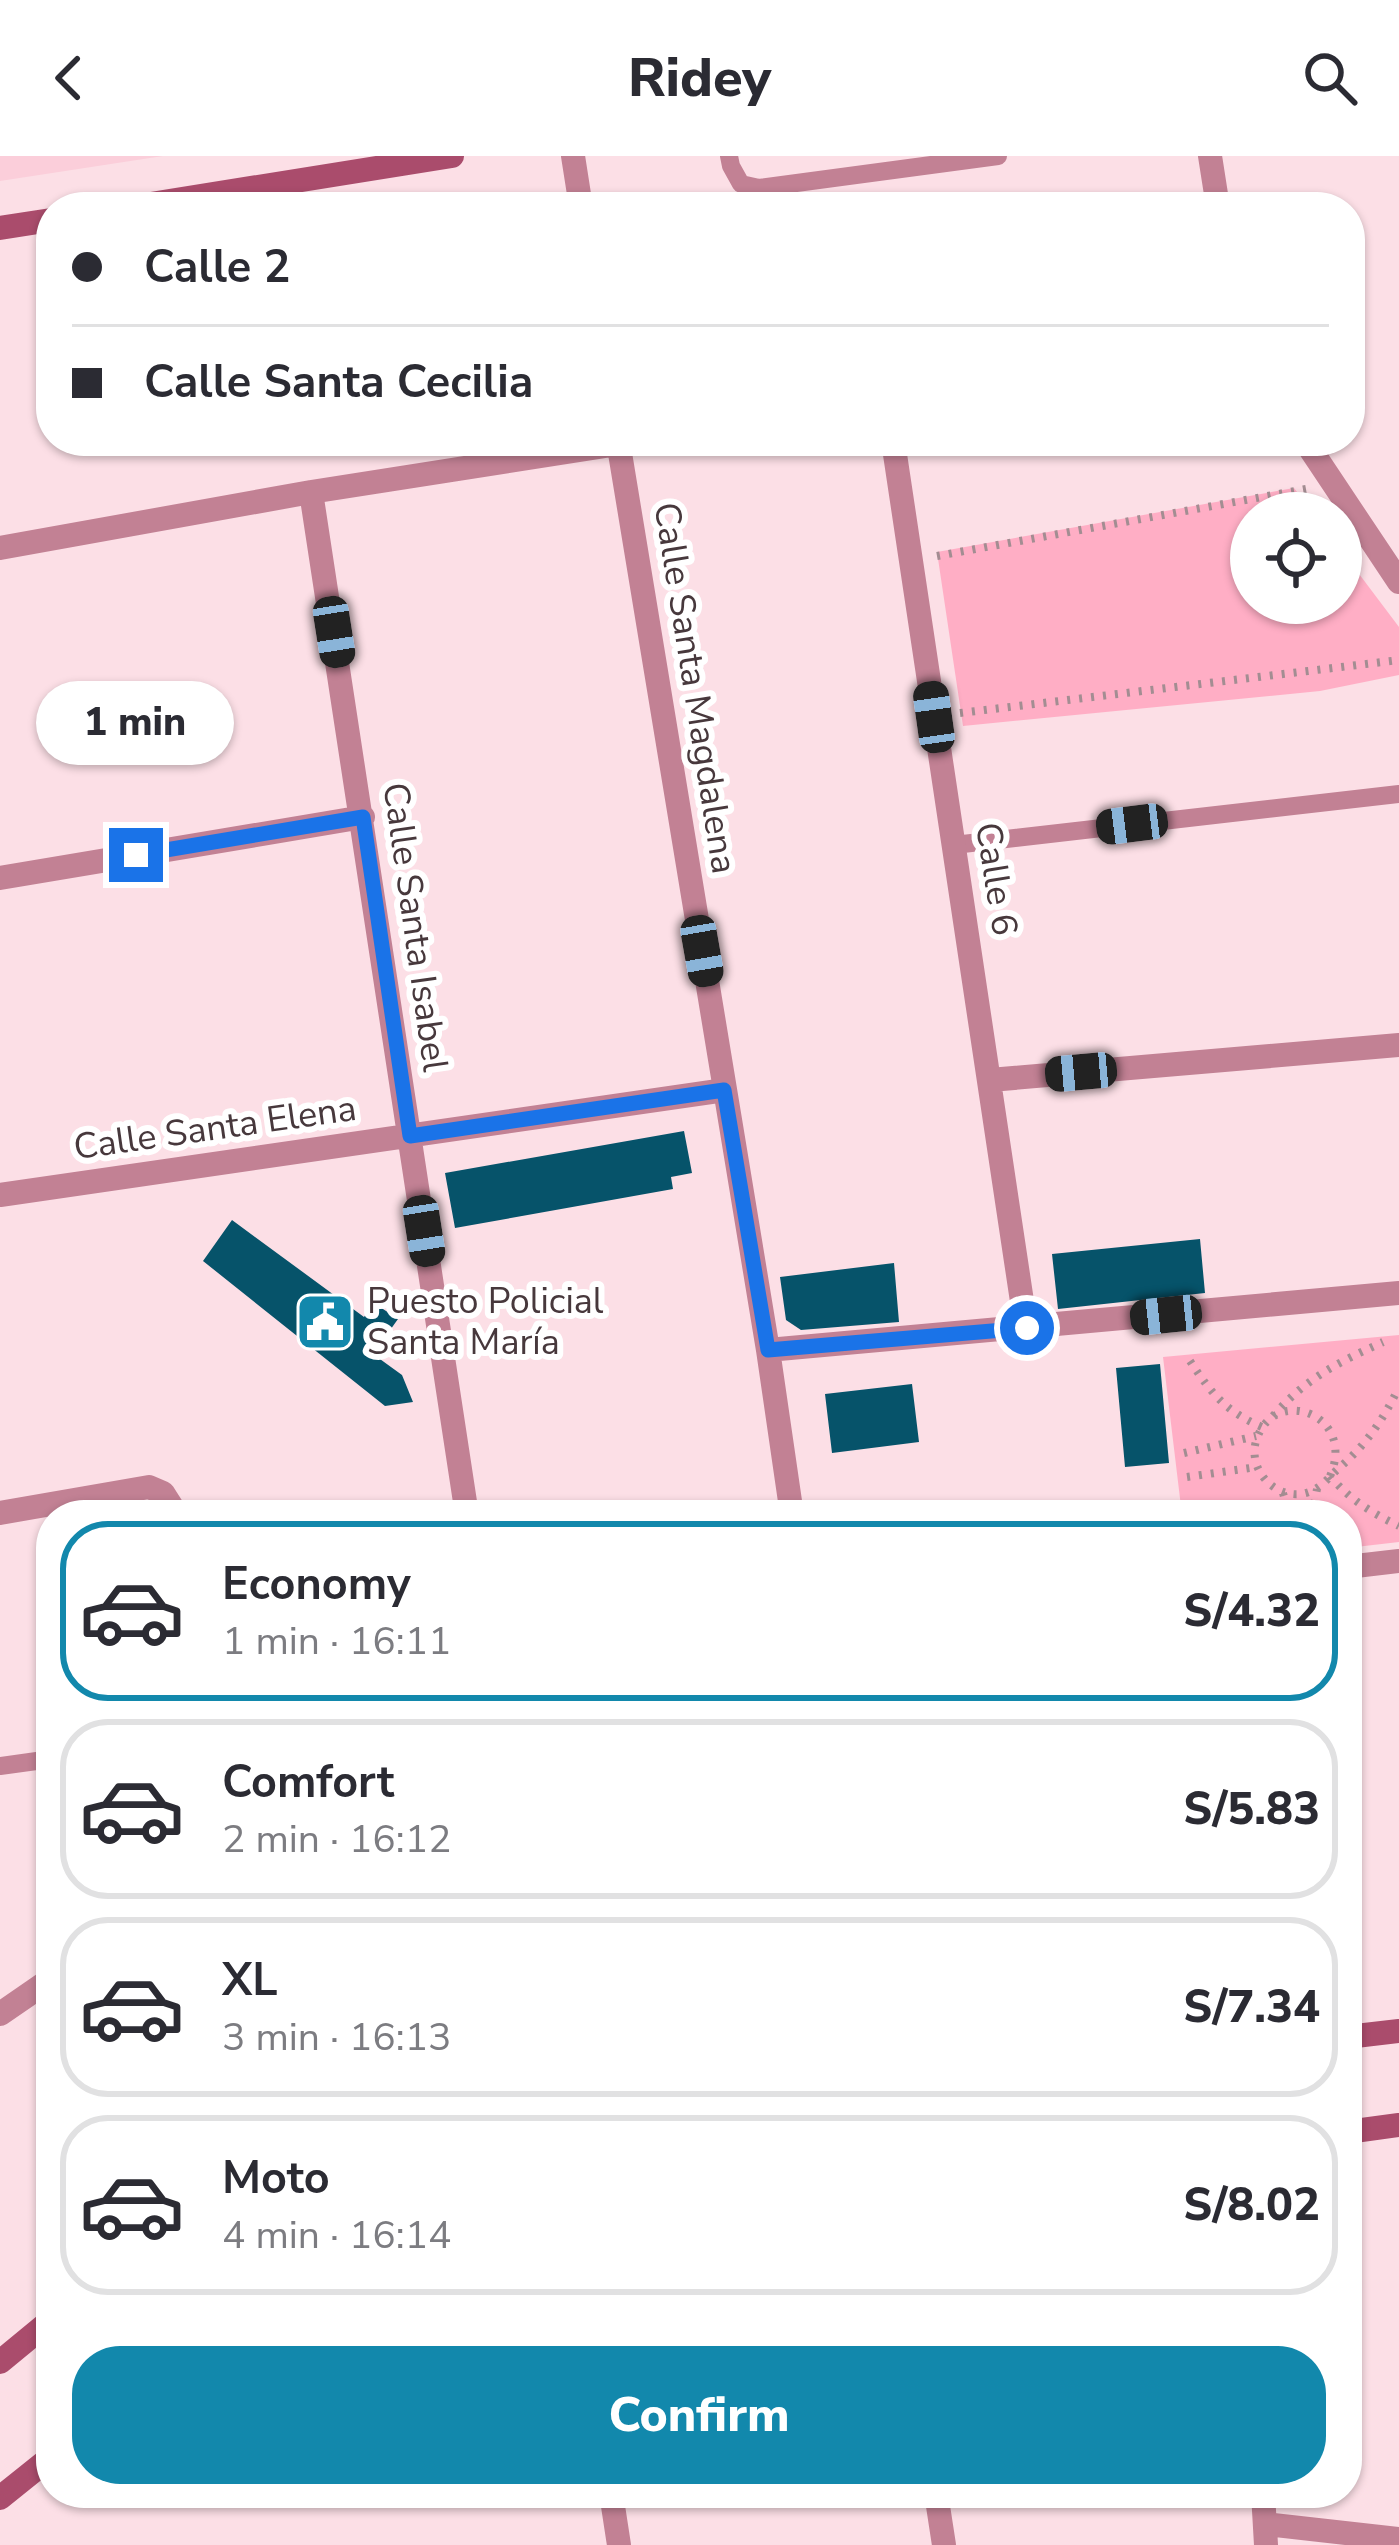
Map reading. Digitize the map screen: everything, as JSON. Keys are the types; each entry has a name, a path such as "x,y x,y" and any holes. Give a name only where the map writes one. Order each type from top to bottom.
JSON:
{"street":[{"path":"225,192 452,156"},
{"path":"573,156 579,192"},
{"path":"1210,156 1216,192"},
{"path":"0,228 36,222"},
{"path":"0,548 536,456"},
{"name":"Calle Santa Magdalena","path":"626,456 790,1500"},
{"name":"Calle 6","path":"895,456 1027,1328"},
{"path":"1315,456 1399,582"},
{"name":"Calle Santa Isabel","path":"311,492 465,1500"},
{"path":"0,878 363,817"},
{"path":"990,1080 1399,1045"},
{"name":"Calle Santa Elena","path":"0,1195 724,1090"},
{"path":"768,1350 1399,1293"},
{"path":"74,1500 149,1487 167,1500"},
{"path":"0,1513 36,1507"},
{"path":"1362,1565 1399,1561"},
{"path":"0,2014 36,1989"},
{"path":"1362,2035 1399,2031"},
{"path":"1362,2130 1399,2125"},
{"path":"0,2362 36,2332"},
{"path":"1,2496 36,2469"},
{"path":"613,2508 619,2545"},
{"path":"939,2508 944,2545"},
{"path":"1266,2535 1399,2539"}],"lane":[{"path":"729,156 741,184 759,188 998,156"},
{"path":"954,844 1399,794"},
{"path":"0,1766 36,1761"}],"path":[{"path":"912,560 1334,484"},
{"path":"934,717 1399,660"},
{"path":"1383,1342 1329,1367 1291,1395 1272,1417 1260,1432 1254,1453 1264,1480 1291,1494 1318,1488 1364,1447 1399,1387"},
{"path":"1190,1361 1216,1400 1260,1432"},
{"path":"1272,1417 1300,1411 1326,1423 1337,1448 1330,1476"},
{"path":"1184,1454 1260,1432"},
{"path":"1187,1477 1257,1468"},
{"path":"1330,1476 1354,1500"},
{"path":"1315,1500 1318,1488"},
{"path":"1283,1491 1285,1500"},
{"path":"1362,1506 1399,1526"}],"shaded area":[{"path":"0,156 163,156 0,181"},
{"path":"1230,499 1230,624 1362,624 1362,578 1399,627 1399,675 1320,691 963,726 937,552"},
{"path":"1399,1335 1399,1542 1362,1546 1362,1500 1180,1500 1163,1357"}],"building":[{"path":"684,1131 692,1173 671,1177 673,1189 455,1228 445,1173"},
{"path":"232,1220 364,1317 374,1303 398,1319 373,1354 402,1375 413,1402 385,1406 203,1261"},
{"path":"1200,1239 1205,1293 1058,1309 1052,1254"},
{"path":"894,1263 899,1322 801,1330 786,1320 780,1277"},
{"path":"1160,1364 1169,1463 1125,1467 1116,1368"},
{"path":"912,1384 919,1442 832,1453 825,1394"}],"place":[{"name":"Puesto Policial Santa María","path":"325,1322"}],"route":[{"path":"136,855 363,817 410,1136 724,1090 768,1350 1027,1328"}]}
